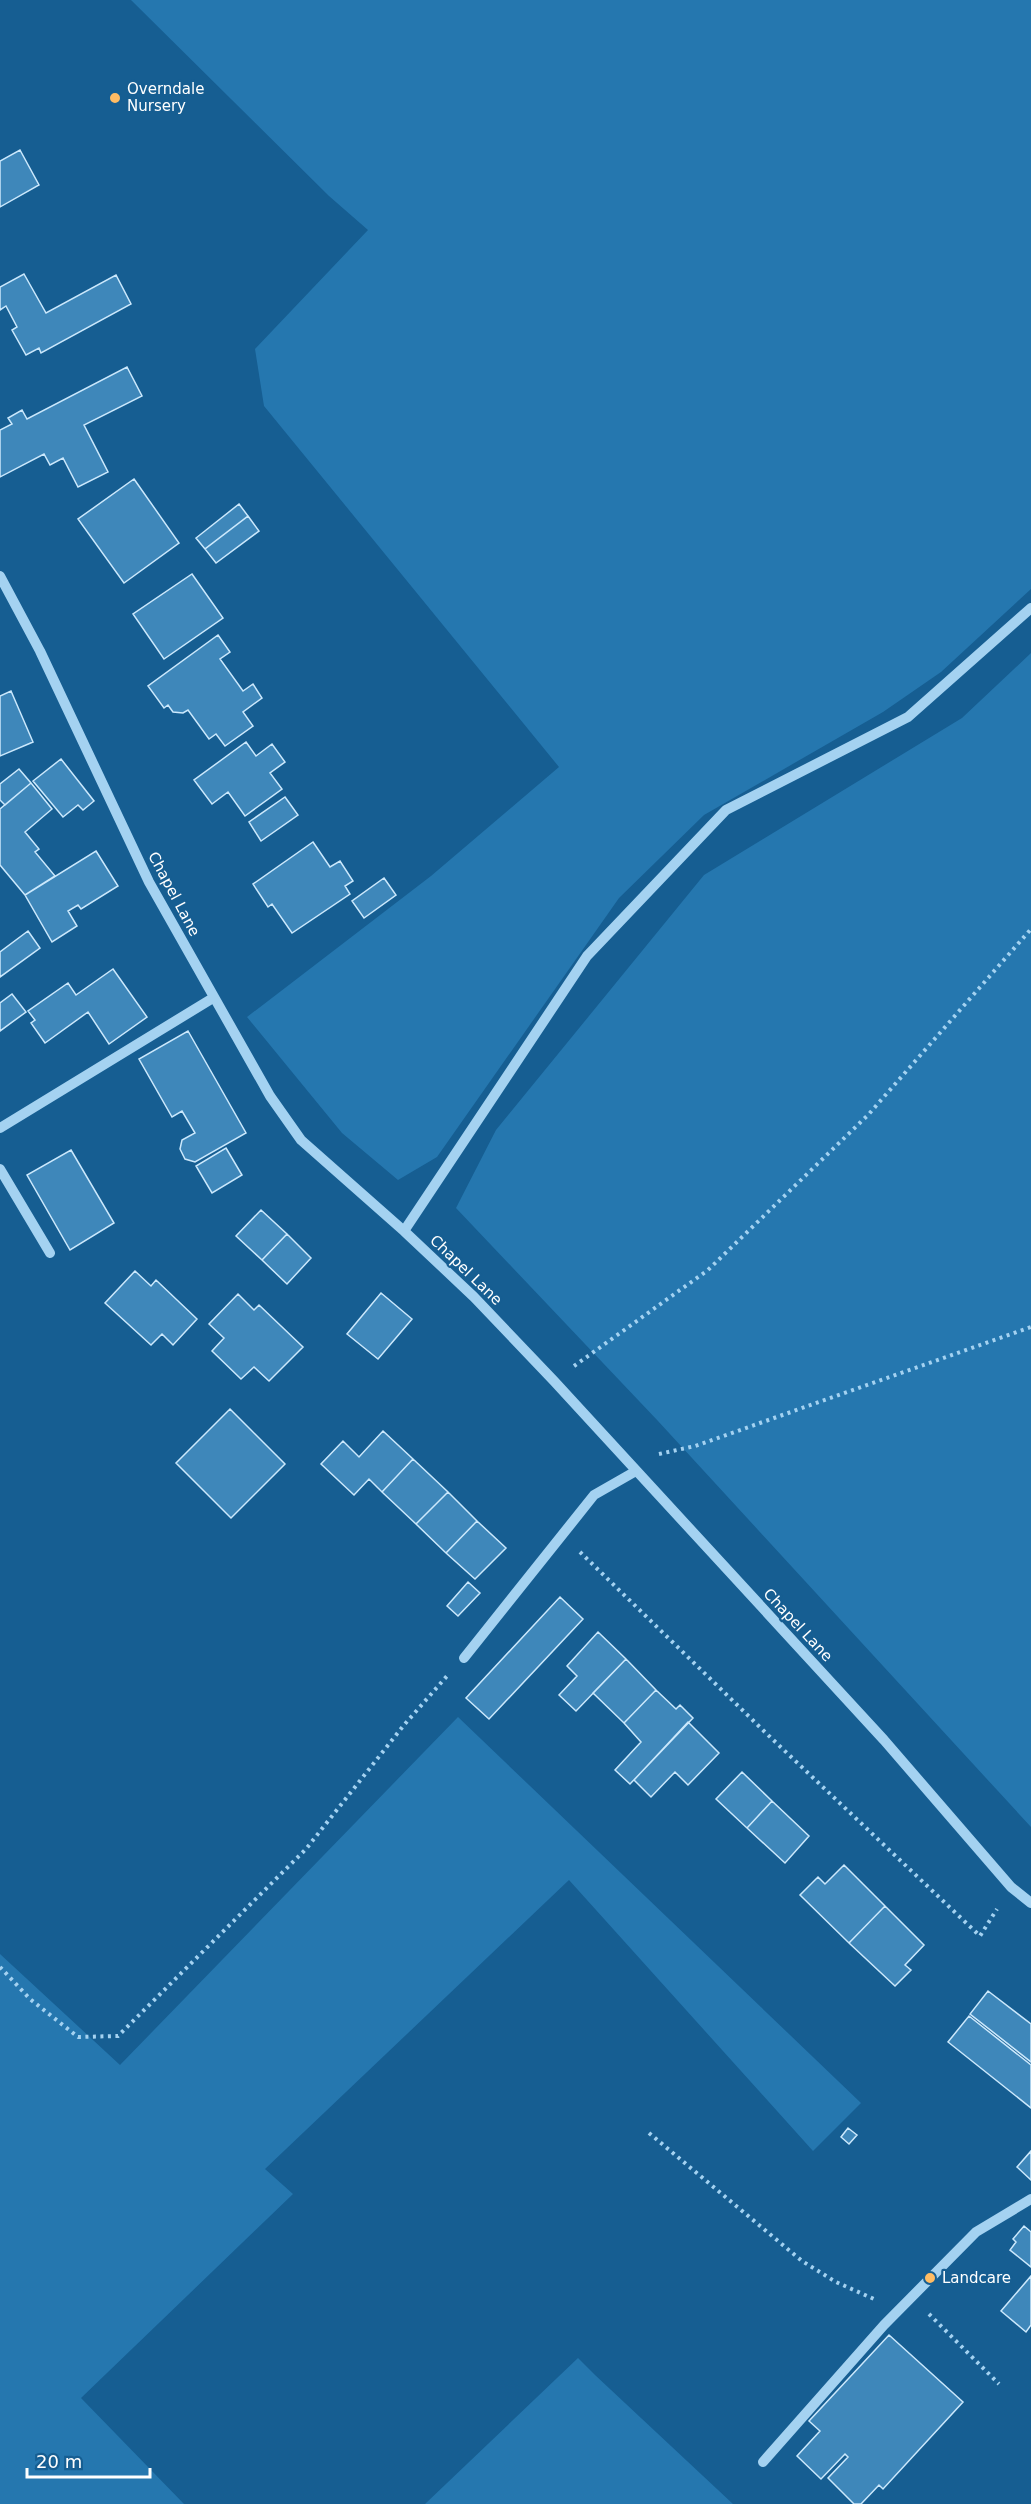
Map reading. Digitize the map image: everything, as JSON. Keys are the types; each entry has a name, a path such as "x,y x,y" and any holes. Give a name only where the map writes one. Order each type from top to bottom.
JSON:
{"street":[{"name":"Chapel Lane","path":"0,576 40,651 149,882 270,1096 301,1140 404,1231 474,1297 629,1461 636,1472 884,1740 1011,1887 1031,1903"},
{"path":"404,1231 587,956 726,810 908,717 1031,608"},
{"path":"0,1128 213,998"},
{"path":"0,1169 50,1253"},
{"path":"464,1658 594,1495 636,1472"},
{"path":"763,2462 899,2309 975,2232 1031,2199"}],"path":[{"path":"554,1381 708,1270 868,1115 1031,929"},
{"path":"629,1461 695,1446 1031,1327"},
{"path":"575,1546 980,1936"},
{"path":"0,1967 30,1999 78,2037 118,2036 306,1849 404,1725 464,1658"},
{"path":"649,2133 802,2261 836,2282 899,2309"},
{"path":"911,2296 999,2384"}],"shaded area":[{"path":"131,0 1031,0 1031,589 941,672 883,712 704,815 619,898 437,1157 398,1180 342,1133 247,1017 431,876 559,767 264,406 255,349 368,230 329,196"},
{"path":"1031,653 1031,1827 658,1421 456,1208 496,1130 704,875 962,718"},
{"path":"458,1717 861,2103 813,2151 569,1880 265,2169 293,2194 81,2398 184,2504 0,2504 0,1954 120,2065"},
{"path":"578,2358 595,2375 733,2504 425,2504"}],"building":[{"path":"20,150 39,185 0,207 0,161"},
{"path":"24,274 46,313 116,275 131,304 41,353 39,348 26,355 12,330 17,327 6,306 0,310 0,287"},
{"path":"127,367 142,396 84,425 108,472 78,487 63,458 50,465 44,454 0,477 0,430 12,424 8,418 22,410 27,419"},
{"path":"134,479 179,543 124,583 78,519"},
{"path":"239,504 248,516 205,549 196,538"},
{"path":"248,516 259,531 216,563 205,549"},
{"path":"192,574 223,618 164,659 133,614"},
{"path":"218,635 230,652 220,659 243,691 253,684 262,698 243,712 253,726 225,746 216,734 209,739 188,710 183,713 173,712 168,705 164,708 148,686"},
{"path":"11,691 33,742 0,756 0,696"},
{"path":"246,742 256,756 272,744 285,762 270,773 282,789 245,816 228,792 212,804 194,780"},
{"path":"61,759 94,801 83,810 78,805 63,817 33,781"},
{"path":"19,769 31,783 5,805 0,800 0,784"},
{"path":"31,783 52,809 25,832 39,849 35,852 55,876 25,895 0,865 0,809"},
{"path":"285,797 298,815 261,841 249,822"},
{"path":"313,842 330,867 340,861 353,881 345,886 350,894 292,933 272,904 268,907 253,884"},
{"path":"96,851 118,886 81,909 78,905 68,911 77,926 52,942 25,895"},
{"path":"384,878 396,895 364,918 352,901"},
{"path":"28,931 40,948 0,977 0,952"},
{"path":"113,969 147,1017 109,1044 88,1012 45,1043 31,1023 35,1020 28,1011 68,983 76,995"},
{"path":"12,994 26,1012 0,1031 0,1003"},
{"path":"188,1031 246,1133 195,1162 185,1159 180,1149 182,1140 195,1133 182,1111 172,1117 139,1059"},
{"path":"226,1148 242,1175 212,1193 196,1166"},
{"path":"71,1150 114,1223 70,1250 27,1175"},
{"path":"261,1210 287,1234 262,1260 236,1236"},
{"path":"287,1234 311,1258 287,1284 262,1260"},
{"path":"135,1271 151,1286 156,1280 197,1319 173,1345 162,1334 151,1345 105,1303"},
{"path":"381,1293 412,1319 378,1359 347,1334"},
{"path":"238,1294 254,1310 259,1305 303,1347 269,1381 254,1367 241,1379 212,1351 224,1338 209,1324"},
{"path":"230,1409 285,1464 231,1518 176,1463"},
{"path":"383,1431 413,1459 382,1492 369,1479 354,1495 321,1464 343,1441 359,1457"},
{"path":"413,1459 448,1492 416,1524 382,1492"},
{"path":"448,1492 477,1521 446,1553 416,1524"},
{"path":"477,1521 506,1548 475,1579 446,1553"},
{"path":"468,1582 480,1593 458,1616 447,1606"},
{"path":"560,1597 583,1619 489,1719 466,1698"},
{"path":"598,1632 626,1659 576,1711 559,1695 577,1676 567,1666"},
{"path":"626,1659 656,1690 624,1723 593,1693"},
{"path":"656,1690 676,1709 680,1705 693,1718 630,1784 615,1770 641,1742 624,1723"},
{"path":"688,1722 719,1753 688,1785 675,1772 651,1797 634,1780"},
{"path":"742,1772 772,1801 747,1828 716,1799"},
{"path":"772,1801 809,1836 785,1863 747,1828"},
{"path":"844,1865 885,1906 849,1943 800,1895 818,1877 825,1884"},
{"path":"885,1906 924,1945 905,1965 911,1970 895,1986 849,1943"},
{"path":"988,1991 1031,2024 1031,2062 970,2014"},
{"path":"969,2016 1031,2065 1031,2108 948,2042"},
{"path":"848,2128 857,2135 849,2144 841,2137"},
{"path":"1031,2151 1031,2180 1017,2167"},
{"path":"1024,2226 1031,2232 1031,2267 1010,2250 1016,2242 1013,2239"},
{"path":"1031,2276 1031,2325 1026,2332 1001,2311"},
{"path":"889,2335 963,2402 883,2489 879,2485 861,2504 854,2504 828,2478 848,2457 845,2454 821,2479 797,2456 820,2431 809,2421"}],"place":[{"name":"Overndale Nursery","path":"115,98"},
{"name":"Landcare","path":"930,2278"}]}
